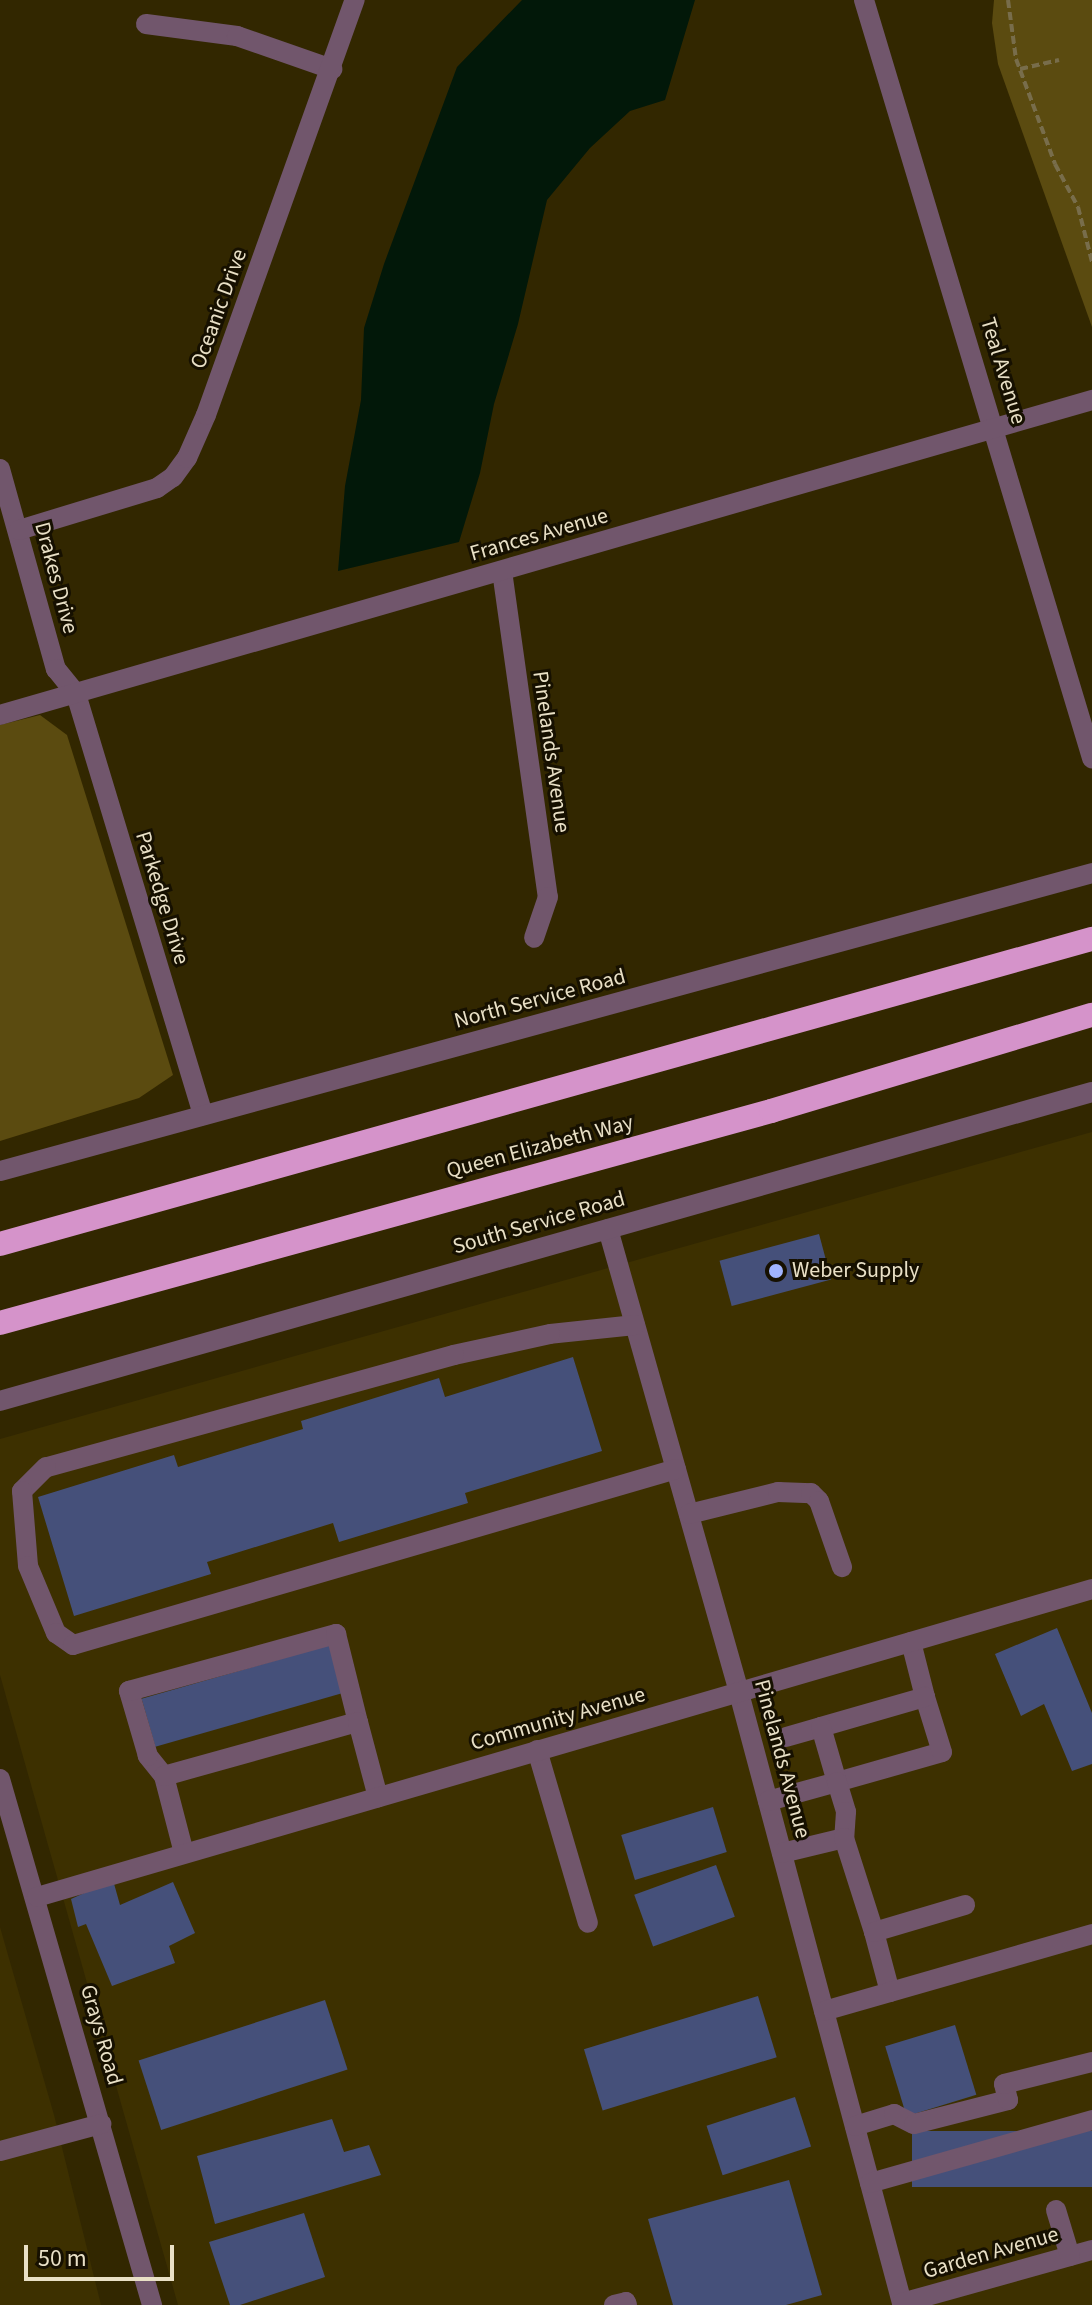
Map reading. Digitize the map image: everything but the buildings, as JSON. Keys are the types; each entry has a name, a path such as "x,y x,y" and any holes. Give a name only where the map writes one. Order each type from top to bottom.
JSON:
{"highway":[{"path":"0,1244 1092,939"},
{"name":"Queen Elizabeth Way","path":"0,1323 771,1111 1092,1015"}],"street":[{"name":"Oceanic Drive","path":"19,530 157,488 173,477 187,458 206,415 355,0"},
{"name":"Teal Avenue","path":"864,0 995,426 1092,758"},
{"path":"146,24 237,36 332,69"},
{"name":"Frances Avenue","path":"0,715 1092,400"},
{"name":"Drakes Drive","path":"0,469 56,669 76,694"},
{"name":"Pinelands Avenue","path":"502,571 548,897 534,938"},
{"name":"Parkedge Drive","path":"76,694 203,1115"},
{"name":"North Service Road","path":"0,1171 1092,873"},
{"name":"South Service Road","path":"0,1401 1092,1092"},
{"name":"Pinelands Avenue","path":"608,1229 739,1693 902,2303"},
{"path":"635,1325 550,1334 454,1355 345,1382 46,1467 22,1491 28,1566 56,1633 73,1645 676,1469"},
{"path":"689,1514 778,1492 811,1493 819,1501 842,1567"},
{"name":"Community Avenue","path":"37,1897 1092,1589"},
{"path":"184,1853 164,1776 148,1756 129,1691 336,1634 378,1797"},
{"path":"768,1801 942,1752 911,1642"},
{"path":"786,1737 925,1697"},
{"path":"164,1776 358,1722"},
{"path":"821,1727 846,1812 844,1838 890,1992"},
{"path":"537,1750 588,1923"},
{"name":"Grays Road","path":"0,1779 37,1897 152,2305"},
{"path":"782,1853 844,1838"},
{"path":"874,1932 965,1905"},
{"path":"824,2011 1092,1934"},
{"path":"855,2126 894,2114 914,2124 1008,2100 1004,2084 1092,2062"},
{"path":"870,2183 1092,2120"},
{"path":"0,2151 101,2124"},
{"path":"1056,2210 1070,2256"},
{"name":"Garden Avenue","path":"902,2303 1092,2250"},
{"path":"614,2305 626,2302 627,2305"}],"path":[{"path":"1008,0 1020,69 1055,164 1078,207 1092,262"},
{"path":"1020,69 1059,60"}],"shaded area":[{"path":"522,0 695,0 665,100 630,111 590,148 547,200 518,324 494,404 480,473 459,542 338,571 345,486 361,400 364,328 384,264 457,67"},
{"path":"994,0 1092,0 1092,327 998,64 992,23"},
{"path":"40,715 67,735 173,1075 139,1098 0,1141 0,725"},
{"path":"1092,1132 1092,2305 178,2305 0,1675 0,1439"},
{"path":"0,1927 54,2115 101,2305 0,2305"}],"place":[{"name":"Weber Supply","path":"776,1271"}]}
